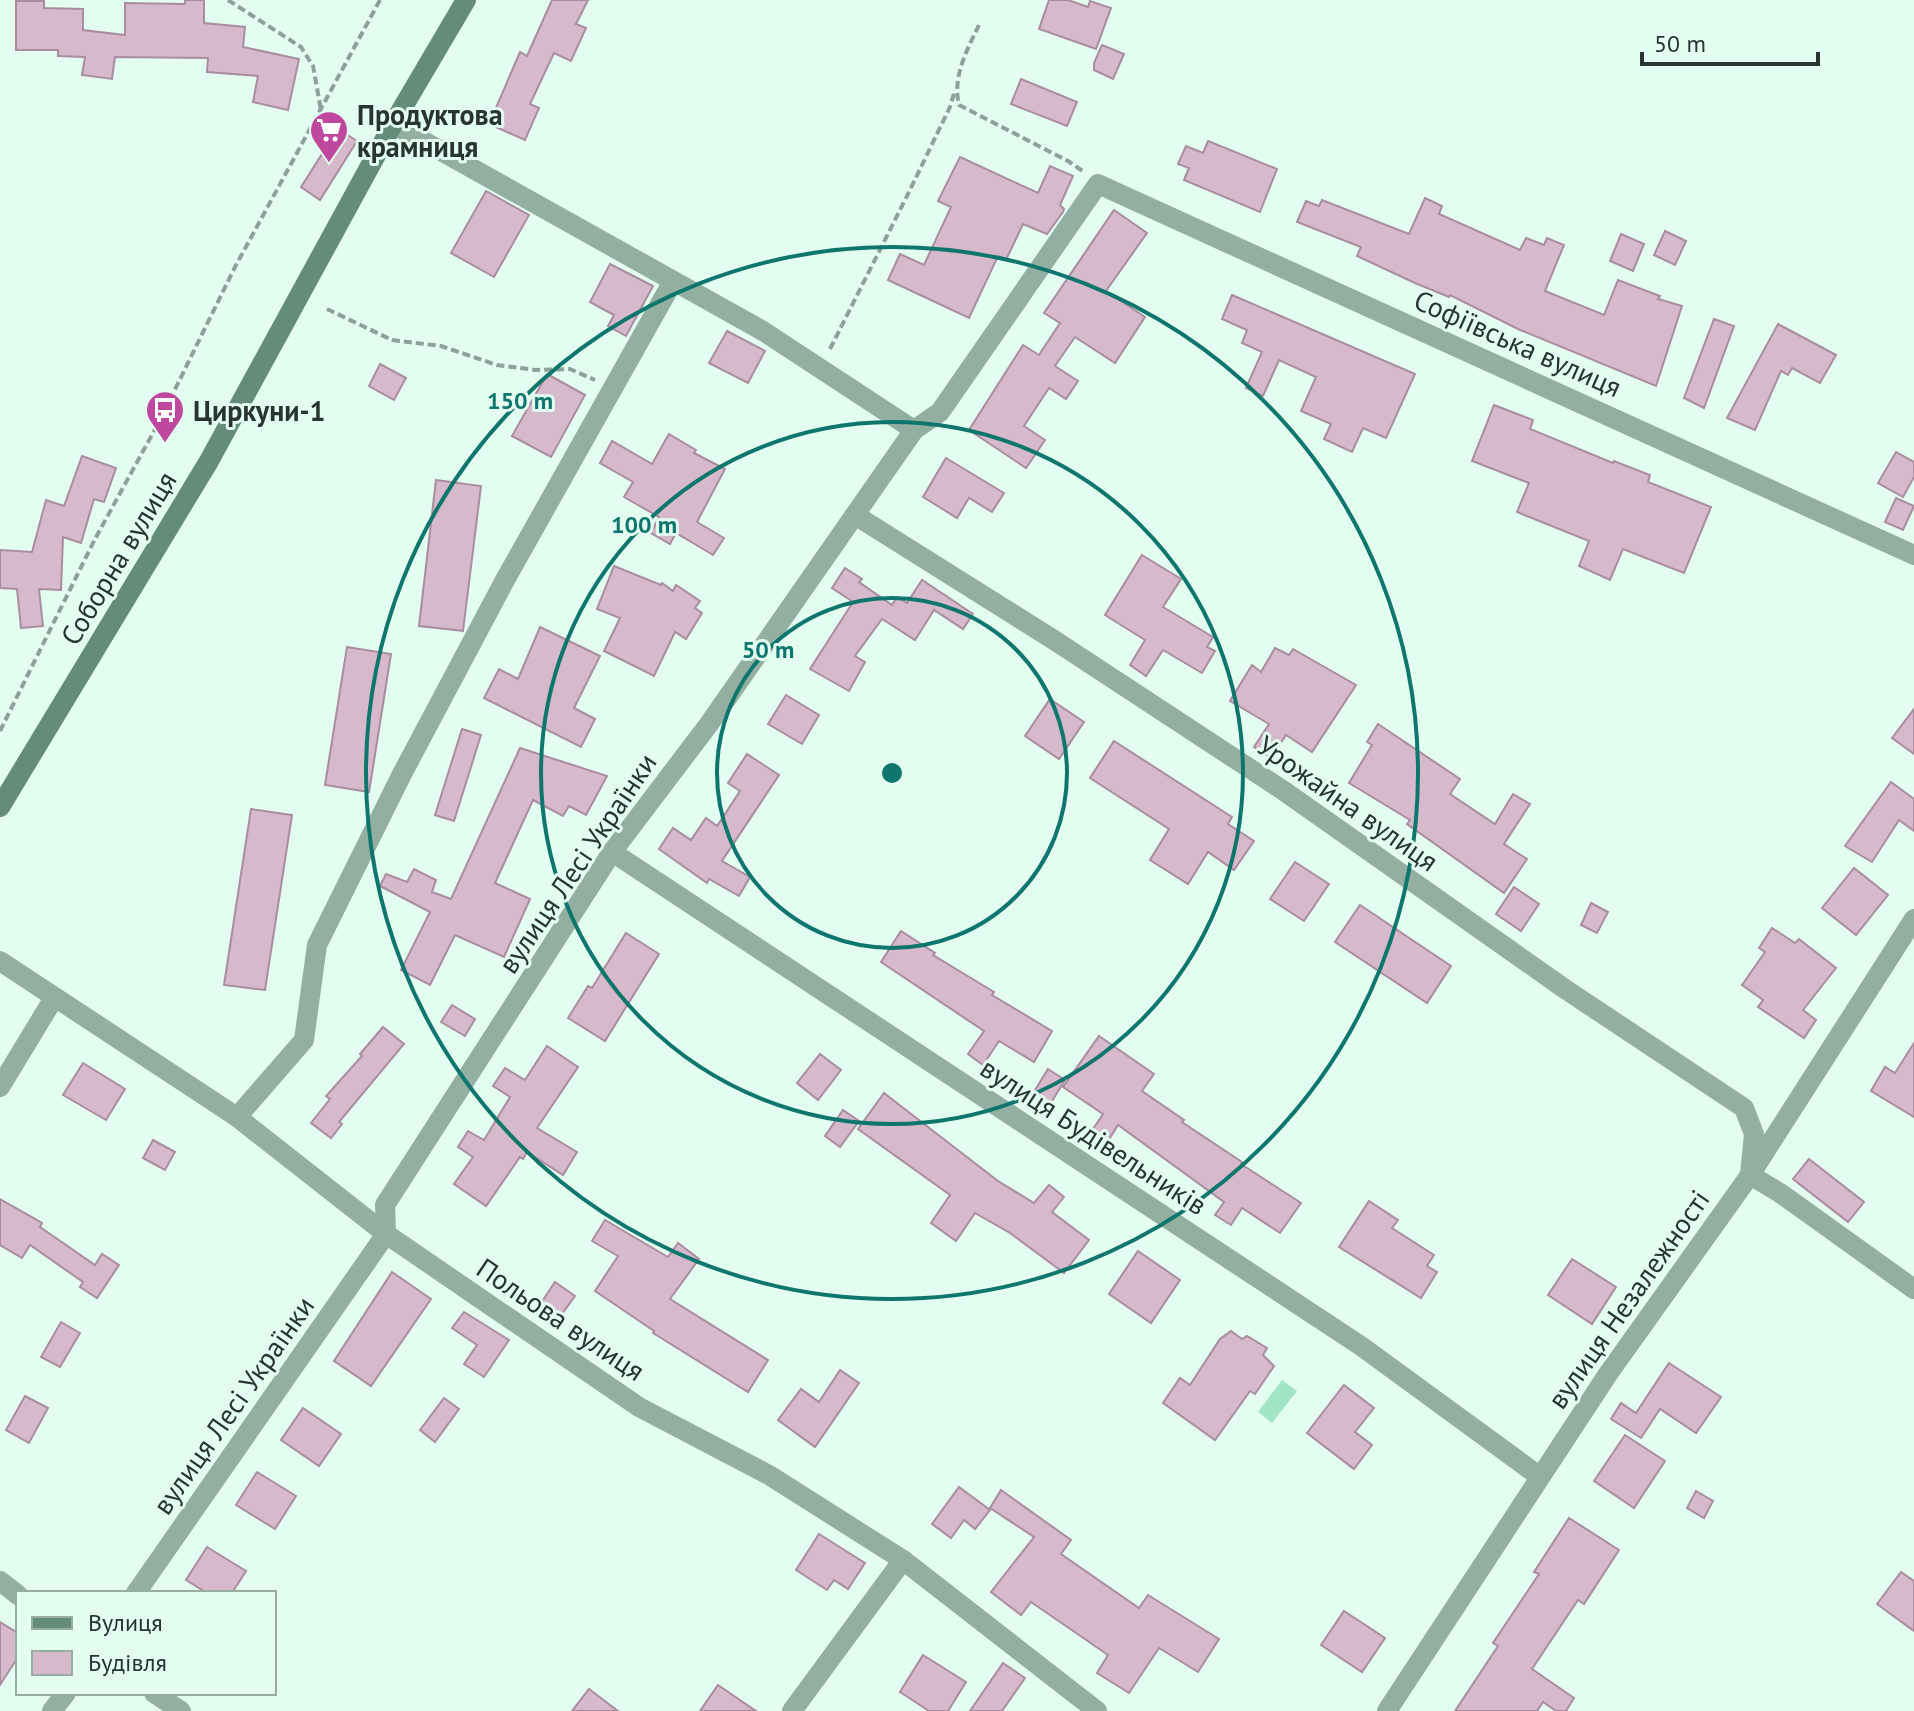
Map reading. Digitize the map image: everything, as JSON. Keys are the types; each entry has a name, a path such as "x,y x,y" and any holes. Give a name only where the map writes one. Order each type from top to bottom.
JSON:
{"street":[{"name":"Соборна вулиця","path":"0,807 209,461 393,124 466,0"},
{"path":"393,124 672,283 763,331 914,430"},
{"name":"вулиця Лесі Українки","path":"137,1591 386,1234 385,1205 612,852 709,724 914,430 940,412 1098,184"},
{"name":"Софіївська вулиця","path":"1098,184 1914,555"},
{"path":"237,1117 304,1040 317,945 505,580 672,283"},
{"name":"Урожайна вулиця","path":"855,515 1054,640 1284,791 1565,989 1744,1108 1754,1134 1750,1175"},
{"name":"вулиця Будівельників","path":"612,852 1361,1346 1539,1476"},
{"name":"вулиця Незалежності","path":"1387,1711 1608,1374 1750,1175 1914,919"},
{"name":"Польова вулиця","path":"0,961 237,1117 386,1234 639,1407 769,1475 903,1560 1097,1711"},
{"path":"0,1087 54,998"},
{"path":"1750,1175 1914,1289"},
{"path":"792,1711 903,1560"},
{"path":"0,1581 16,1593"},
{"path":"52,1711 64,1695"},
{"path":"157,1695 181,1711"}],"path":[{"path":"228,0 301,47 313,66 321,110"},
{"path":"0,731 235,267 380,0"},
{"path":"820,368 950,107 959,72 979,25"},
{"path":"955,90 959,105 1068,161 1098,184"},
{"path":"327,309 392,340 441,346 497,365 535,370 570,369 614,388"}],"shaded area":[{"path":"1282,1380 1297,1391 1272,1423 1258,1412"}],"building":[{"path":"185,0 204,0 204,23 245,27 243,47 299,59 288,110 253,102 258,76 207,72 208,58 115,57 112,79 82,75 85,57 58,56 58,50 16,50 16,1 44,1 44,8 83,9 83,30 125,35 125,3 185,4"},
{"path":"552,0 588,0 576,24 586,28 571,61 554,53 530,104 539,108 525,140 489,124 520,52 527,56"},
{"path":"1049,0 1068,0 1088,7 1090,1 1111,8 1096,49 1039,29"},
{"path":"1102,45 1124,54 1113,79 1094,70"},
{"path":"1021,79 1077,102 1067,126 1011,104"},
{"name":"Продуктова крамниця","path":"338,129 357,141 320,200 301,187"},
{"path":"1208,141 1277,169 1260,212 1184,180 1189,168 1178,164 1186,146 1203,153"},
{"path":"960,157 1038,193 1050,166 1073,176 1060,205 1063,212 1047,234 1023,224 1006,260 998,256 969,318 888,280 900,254 924,265 951,207 938,201"},
{"path":"486,191 529,215 494,277 451,253"},
{"path":"1425,198 1442,206 1439,214 1520,250 1526,238 1544,245 1547,238 1564,245 1545,291 1604,315 1618,280 1660,296 1658,299 1682,306 1656,386 1518,329 1450,295 1415,283 1357,256 1361,247 1297,222 1306,201 1319,206 1322,200 1409,234"},
{"path":"1114,210 1147,233 1106,291 1145,317 1115,363 1075,337 1055,366 1078,381 1066,399 1049,388 1024,426 1045,440 1026,468 969,430 1023,345 1039,355 1060,323 1044,313"},
{"path":"1665,231 1686,241 1675,265 1654,255"},
{"path":"1621,234 1644,244 1633,271 1610,261"},
{"path":"610,264 653,286 626,336 608,326 614,315 590,302"},
{"path":"1232,295 1415,374 1386,438 1363,428 1352,452 1324,439 1331,424 1301,411 1316,377 1279,360 1263,396 1246,388 1262,352 1242,343 1247,330 1222,319"},
{"path":"1714,319 1734,326 1704,408 1684,398"},
{"path":"1778,324 1836,355 1820,383 1792,368 1788,375 1781,371 1755,430 1727,418"},
{"path":"727,331 765,351 748,383 709,363"},
{"path":"380,364 406,378 394,400 369,386"},
{"path":"547,374 585,395 551,457 512,436"},
{"path":"1494,405 1533,420 1530,429 1650,475 1648,482 1711,507 1684,573 1623,549 1610,580 1579,566 1589,541 1517,512 1529,483 1472,461"},
{"path":"669,434 696,450 694,453 725,469 697,522 724,538 713,555 676,533 670,544 651,533 659,517 624,497 633,482 600,463 612,441 652,464"},
{"path":"1896,452 1914,462 1914,477 1903,497 1878,483"},
{"path":"82,456 116,468 104,502 94,499 81,543 63,537 61,590 39,589 43,626 21,628 17,589 0,588 0,550 32,552 46,500 64,506"},
{"path":"946,458 1004,493 992,512 969,498 957,518 923,497"},
{"path":"436,480 481,486 463,631 419,626"},
{"path":"1896,498 1914,506 1903,530 1885,522"},
{"path":"1142,555 1181,579 1163,607 1213,637 1207,647 1215,651 1202,673 1163,650 1146,676 1130,665 1145,640 1105,615"},
{"path":"614,566 662,583 673,591 676,585 700,601 695,608 702,613 686,639 675,632 654,676 604,651 620,618 597,609"},
{"path":"845,568 892,605 897,597 907,603 922,580 973,614 963,629 934,610 915,640 882,619 855,656 865,662 849,691 810,669 853,602 832,588"},
{"path":"540,627 600,656 574,708 595,719 581,747 484,698 499,669 518,679"},
{"path":"347,647 391,654 369,792 325,785"},
{"path":"1275,648 1289,655 1293,649 1356,685 1312,752 1286,735 1271,758 1254,747 1269,724 1230,701 1252,665 1261,672"},
{"path":"786,695 819,715 802,744 768,724"},
{"path":"1050,699 1084,722 1059,759 1025,736"},
{"path":"1914,709 1914,754 1892,738"},
{"path":"1378,724 1460,779 1450,794 1495,824 1513,794 1530,804 1504,844 1527,859 1504,893 1407,824 1410,820 1349,783 1372,745 1367,742"},
{"path":"462,729 481,735 454,821 435,815"},
{"path":"1114,741 1232,817 1228,824 1254,841 1234,870 1208,852 1188,884 1150,860 1169,829 1090,778"},
{"path":"520,748 607,776 586,815 569,806 563,816 533,800 495,883 530,899 504,957 455,935 430,985 401,970 430,912 380,886 386,874 407,882 414,869 436,880 432,892 451,899"},
{"path":"747,754 779,775 722,861 750,877 739,896 709,879 707,883 659,849 673,828 691,840 706,818 717,826 740,791 728,783"},
{"path":"1891,782 1914,799 1914,831 1899,820 1872,862 1845,846"},
{"path":"251,809 292,815 265,990 224,985"},
{"path":"1295,862 1329,884 1304,921 1270,899"},
{"path":"1854,868 1888,895 1856,935 1822,908"},
{"path":"1514,887 1539,904 1521,931 1496,914"},
{"path":"1591,903 1608,912 1597,933 1581,925"},
{"path":"1360,905 1451,966 1427,1003 1335,942"},
{"path":"1772,928 1795,943 1799,939 1836,968 1803,1010 1816,1020 1804,1038 1758,1007 1763,1000 1742,985 1765,952 1759,948"},
{"path":"901,931 935,953 933,955 994,992 992,995 1052,1031 1034,1062 999,1041 983,1065 968,1054 984,1031 881,962"},
{"path":"626,933 659,954 605,1041 568,1018 588,986 592,988"},
{"path":"452,1005 475,1019 465,1036 441,1022"},
{"path":"383,1027 404,1044 339,1122 342,1124 331,1138 311,1123 330,1099 326,1096"},
{"path":"1099,1036 1154,1074 1142,1091 1241,1164 1301,1203 1280,1233 1242,1208 1231,1225 1215,1215 1224,1202 1118,1125 1103,1149 1087,1138 1103,1114 1063,1087"},
{"path":"1914,1043 1914,1117 1871,1091 1885,1067 1895,1073"},
{"path":"547,1046 578,1067 537,1128 577,1152 563,1175 527,1152 523,1159 520,1157 486,1206 454,1184 473,1157 458,1147 468,1131 484,1140 510,1097 493,1086 505,1068 525,1080"},
{"path":"820,1054 841,1070 818,1100 797,1083"},
{"path":"83,1063 125,1089 106,1120 63,1095"},
{"path":"1048,1069 1065,1080 1049,1106 1032,1095"},
{"path":"884,1093 998,1181 1034,1203 1049,1185 1064,1197 1052,1212 1089,1240 1064,1273 1010,1233 975,1213 956,1241 931,1223 950,1195 858,1129"},
{"path":"843,1110 859,1121 840,1147 825,1136"},
{"path":"153,1140 175,1152 165,1170 143,1158"},
{"path":"1809,1159 1864,1202 1848,1222 1793,1179"},
{"path":"0,1199 42,1223 40,1227 95,1265 102,1254 119,1265 97,1298 80,1287 83,1282 30,1245 22,1258 0,1245"},
{"path":"1369,1201 1398,1220 1392,1228 1434,1255 1427,1266 1437,1272 1421,1298 1339,1247"},
{"path":"605,1220 668,1257 678,1243 699,1259 670,1299 768,1360 748,1392 653,1333 595,1291 618,1256 592,1241"},
{"path":"1138,1251 1180,1280 1151,1323 1109,1294"},
{"path":"1572,1259 1616,1287 1592,1324 1548,1295"},
{"path":"392,1272 431,1299 371,1386 334,1361"},
{"path":"555,1282 575,1296 554,1325 535,1312"},
{"path":"464,1312 509,1340 484,1377 464,1364 477,1345 452,1328"},
{"path":"61,1322 80,1333 60,1367 41,1357"},
{"path":"1231,1331 1242,1339 1247,1336 1267,1348 1263,1355 1274,1366 1255,1394 1250,1391 1215,1440 1163,1403 1180,1378 1190,1385 1220,1339"},
{"path":"1669,1363 1721,1397 1696,1433 1660,1409 1641,1438 1611,1419 1621,1403 1636,1413"},
{"path":"840,1370 859,1383 815,1447 778,1420 801,1389 819,1402"},
{"path":"1344,1385 1374,1408 1355,1432 1372,1445 1354,1469 1307,1433"},
{"path":"25,1396 48,1408 29,1443 6,1430"},
{"path":"444,1398 459,1409 435,1442 420,1430"},
{"path":"303,1408 341,1434 319,1466 281,1440"},
{"path":"1625,1435 1665,1461 1634,1508 1594,1481"},
{"path":"257,1472 296,1496 275,1529 236,1505"},
{"path":"959,1487 990,1510 975,1529 964,1520 951,1538 932,1524"},
{"path":"1001,1490 1071,1540 1061,1554 1139,1608 1148,1595 1219,1639 1198,1672 1159,1648 1129,1693 1097,1673 1108,1655 1031,1602 1021,1615 991,1592 1034,1537 990,1508"},
{"path":"1696,1491 1713,1501 1704,1518 1687,1508"},
{"path":"1569,1518 1619,1550 1584,1604 1578,1600 1532,1669 1574,1698 1566,1711 1556,1711 1543,1702 1537,1711 1455,1711 1498,1646 1493,1643 1539,1574 1534,1572"},
{"path":"819,1534 865,1563 848,1589 834,1580 827,1590 796,1570"},
{"path":"207,1547 246,1571 233,1591 204,1591 186,1580"},
{"path":"1901,1572 1914,1581 1914,1631 1877,1604"},
{"path":"1344,1611 1385,1638 1362,1672 1321,1645"},
{"path":"0,1622 16,1632 16,1660 0,1685"},
{"path":"923,1655 966,1682 948,1711 929,1711 900,1692"},
{"path":"1003,1663 1025,1678 1002,1711 970,1711"},
{"path":"718,1685 756,1711 700,1711"},
{"path":"589,1689 618,1711 572,1711"}],"place":[{"name":"Продуктова крамниця","path":"329,164"},
{"name":"Циркуни-1","path":"165,444"}]}
